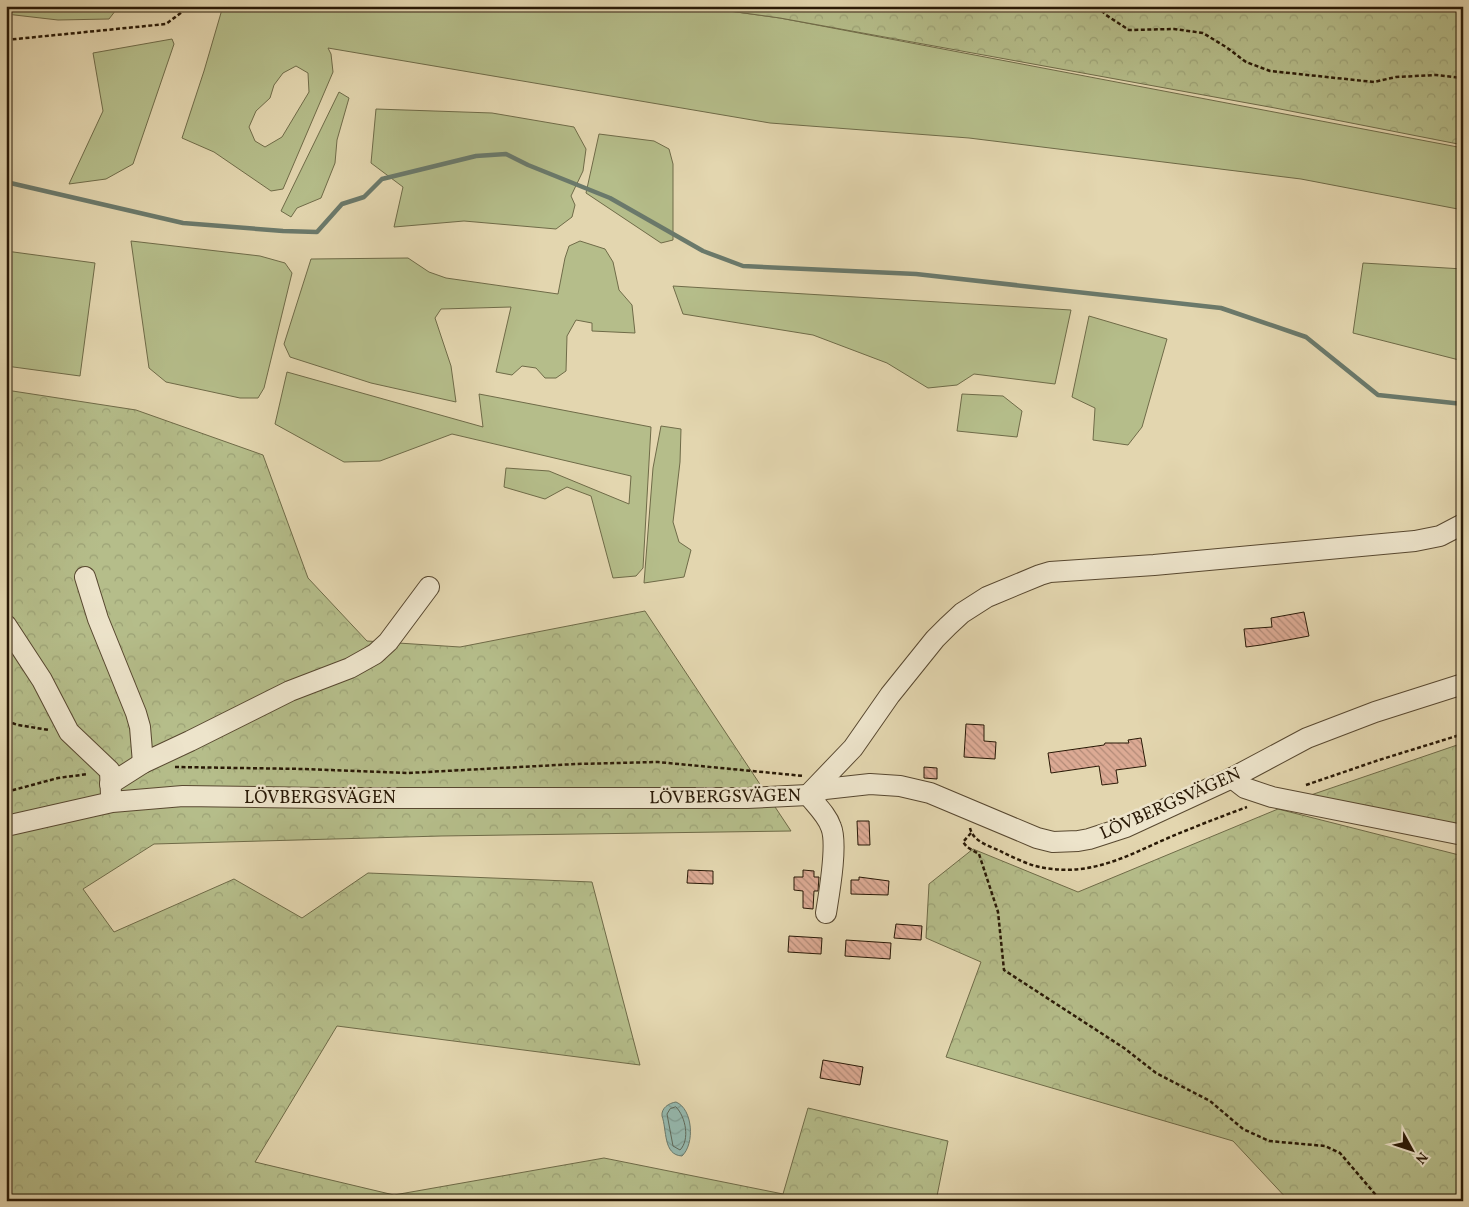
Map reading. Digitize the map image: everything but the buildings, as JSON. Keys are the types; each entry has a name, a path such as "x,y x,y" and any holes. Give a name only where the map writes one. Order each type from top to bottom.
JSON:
{"street":[{"path":"826,913 832,872 832,829 827,819 808,796 854,748 890,695 935,639 962,613 986,597 1050,572 1154,565 1415,541 1440,536 1463,524"},
{"path":"84,578 98,619 120,668 136,713 140,727 143,763"},
{"path":"6,625 42,680 64,724 111,786 143,763 190,742 290,691 350,668 375,654 388,642 429,587"},
{"name":"LÖVBERGSVÄGEN","path":"6,826 111,786 183,796 376,798 667,796 747,798 808,796 825,789 870,784 900,786 930,793 1037,838 1053,842 1064,842 1089,839 1126,827 1232,778 1307,738 1375,712 1463,684"},
{"path":"1232,778 1245,788 1272,797 1463,835"}],"path":[{"path":"6,40 166,24 190,6"},
{"path":"1097,6 1106,15 1129,30 1174,29 1203,33 1246,62 1270,71 1374,82 1404,76 1436,74 1463,78"},
{"path":"6,720 18,725 70,733"},
{"path":"175,767 408,773 576,764 658,762 823,779"},
{"path":"6,792 58,778 111,786"},
{"path":"971,833 963,842 978,854 998,912 1004,970 1124,1048 1156,1073 1210,1100 1243,1129 1270,1141 1325,1146 1340,1153 1381,1201"}],"green space":[{"path":"6,6 119,6 109,19 58,20 6,14"},
{"path":"223,6 693,6 780,18 1463,148 1463,210 1301,179 969,138 770,123 328,48 331,54 333,72 283,189 271,191 214,152 182,138","holes":["296,66 308,73 309,92 282,137 265,147 255,141 249,127 256,111 270,98 274,85 283,73"]},
{"path":"693,6 1463,6 1463,145 1275,108 780,18"},
{"path":"172,39 174,44 133,164 106,179 69,184 103,111 93,53"},
{"path":"339,92 349,98 337,140 335,163 321,198 297,208 291,217 281,211"},
{"path":"376,109 492,113 574,127 586,149 583,171 571,196 575,205 572,217 556,229 464,221 394,227 403,187 371,163"},
{"path":"599,134 654,141 669,149 673,164 673,240 661,243 586,193"},
{"path":"131,241 260,256 285,263 292,273 264,388 258,398 240,398 166,382 149,368"},
{"path":"580,241 605,249 613,262 619,290 632,305 635,333 592,331 592,323 576,320 567,336 566,371 556,378 545,378 536,368 522,366 512,375 496,372 511,307 441,309 435,318 451,366 456,402 371,383 290,357 284,344 311,259 408,258 429,272 446,278 558,294 569,246"},
{"path":"6,251 95,263 80,376 6,366"},
{"path":"1363,263 1463,269 1463,361 1353,333"},
{"path":"673,286 1071,310 1055,384 974,374 957,385 928,388 887,363 813,335 683,314"},
{"path":"1089,316 1167,339 1142,427 1128,445 1093,440 1095,408 1072,397"},
{"path":"287,372 483,427 479,394 651,427 643,568 636,576 613,578 591,496 567,487 545,499 504,487 506,468 549,471 629,504 631,476 452,434 380,461 344,462 275,424"},
{"path":"6,390 136,410 263,455 308,578 367,641 460,647 645,611 791,831 441,836 154,844 83,889 114,932 234,879 302,918 368,873 592,882 640,1065 337,1026 255,1162 394,1195 604,1158 783,1194 808,1108 948,1141 936,1201 6,1201"},
{"path":"962,394 1003,396 1022,411 1017,437 957,431"},
{"path":"661,426 681,429 680,462 673,522 679,542 691,550 684,577 644,583 653,468"},
{"path":"1463,743 1463,825 1305,797"},
{"path":"1278,809 1463,856 1463,1201 1289,1201 1233,1141 946,1057 981,962 926,938 929,884 973,849 1078,892"}],"water":[{"path":"676,1102 686,1112 690,1127 689,1143 682,1156 676,1155 669,1147 662,1116 666,1106"}],"waterway":[{"path":"6,182 183,223 317,232 342,204 364,197 382,179 476,156 506,154 528,165 610,198 703,251 743,266 916,274 1221,308 1306,337 1378,395 1463,404"}]}
